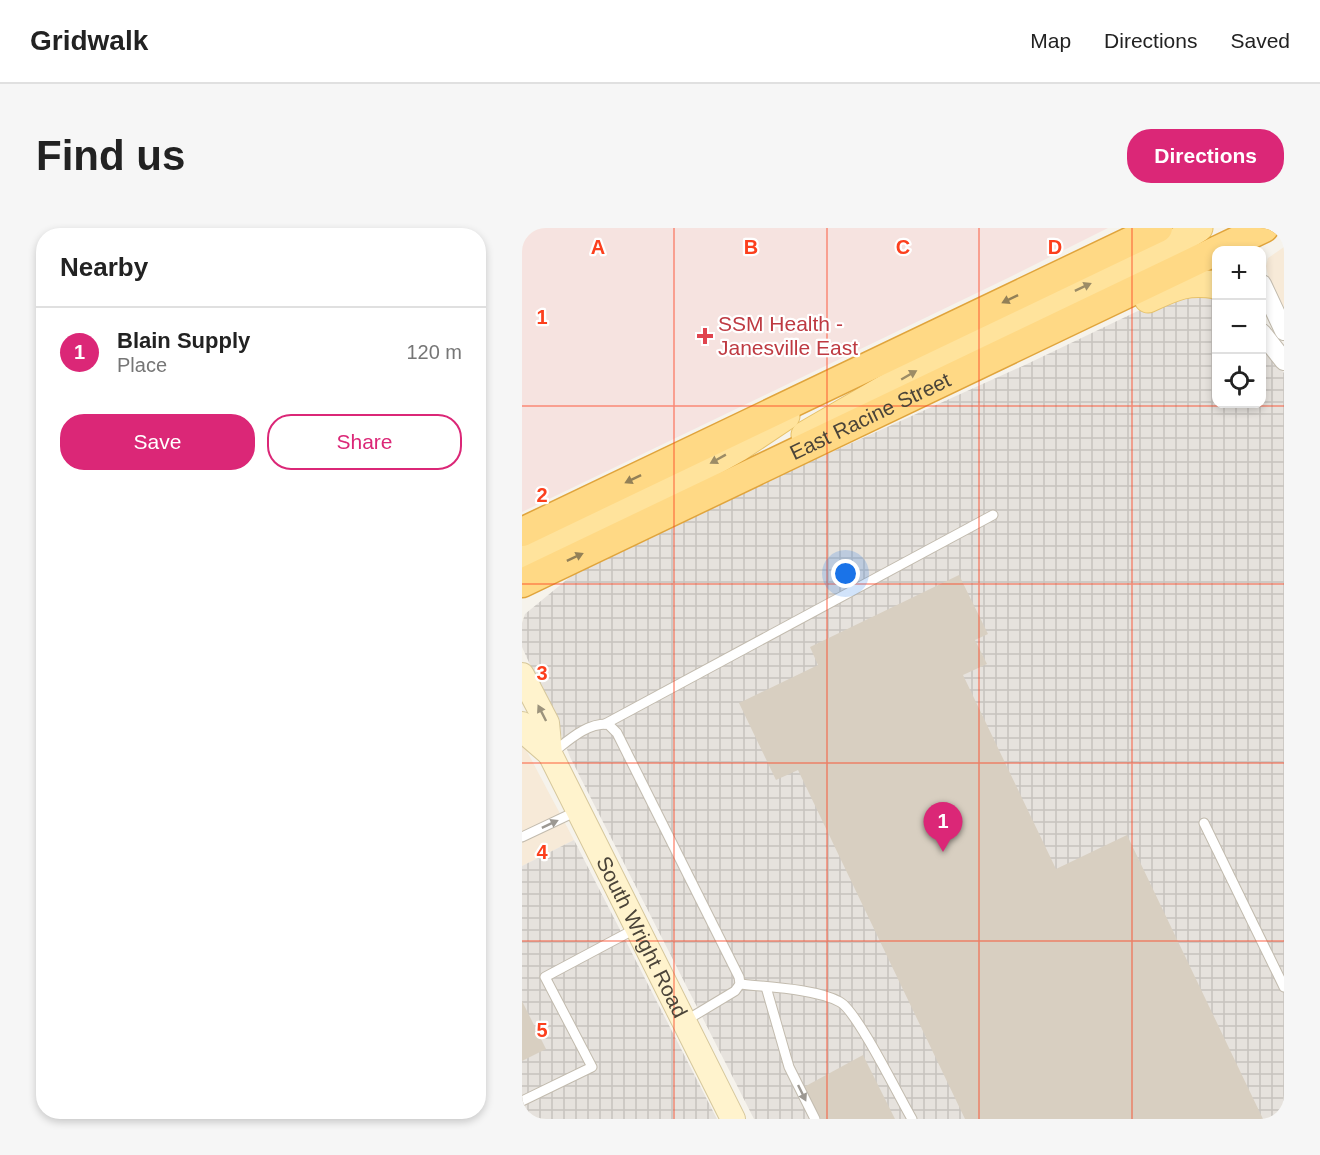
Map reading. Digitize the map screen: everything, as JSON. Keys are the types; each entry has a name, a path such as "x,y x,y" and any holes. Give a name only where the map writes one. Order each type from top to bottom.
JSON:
{"highway":[{"path":"522,532 1158,228"},
{"name":"East Racine Street","path":"522,583 1233,242"}],"main road":[{"path":"753,473 812,431 971,339 1170,246 1199,228"},
{"path":"814,444 965,385 1179,284 1212,285"},
{"path":"522,558 651,496 738,448 837,381"},
{"name":"South Wright Road","path":"522,675 547,723 550,754 733,1119"},
{"name":"South Wright Road","path":"522,724 527,734 550,754"}],"street":[{"path":"1205,228 1233,242"},
{"path":"1266,293 1284,331"},
{"path":"1266,338 1284,361"}],"lane":[{"path":"550,754 579,732 605,724 993,515"},
{"path":"605,724 617,733 739,976 740,984 735,991 684,1022"},
{"path":"522,837 578,811"},
{"path":"1204,823 1284,987"},
{"path":"522,1101 592,1066 545,977 637,928"},
{"path":"740,984 816,994 841,1002 855,1017 912,1119"},
{"path":"766,987 789,1067 814,1119"}],"shaded area":[{"name":"SSM Health - Janesville East","path":"522,228 1108,228 522,512"},
{"path":"1284,247 1284,309 1268,276 1266,266 1268,258"},
{"path":"1212,294 1212,408 1266,408 1266,348 1284,373 1284,1119 754,1119 570,757 522,647 522,623 525,614 570,577 601,556 1027,364 1165,298"},
{"path":"522,742 574,840 522,866"},
{"path":"574,840 717,1119 522,1119 522,866"}],"building":[{"path":"959,575 988,634 975,640 987,664 963,675 1056,869 1127,835 1263,1119 965,1119 798,770 776,780 739,703 818,665 810,647"},
{"path":"522,1001 546,1049 522,1061"},
{"path":"863,1055 895,1119 821,1119 804,1087"}],"place":[{"name":"SSM Health - Janesville East","path":"705,336"},
{"name":"Blain Supply","path":"943,852"}]}
